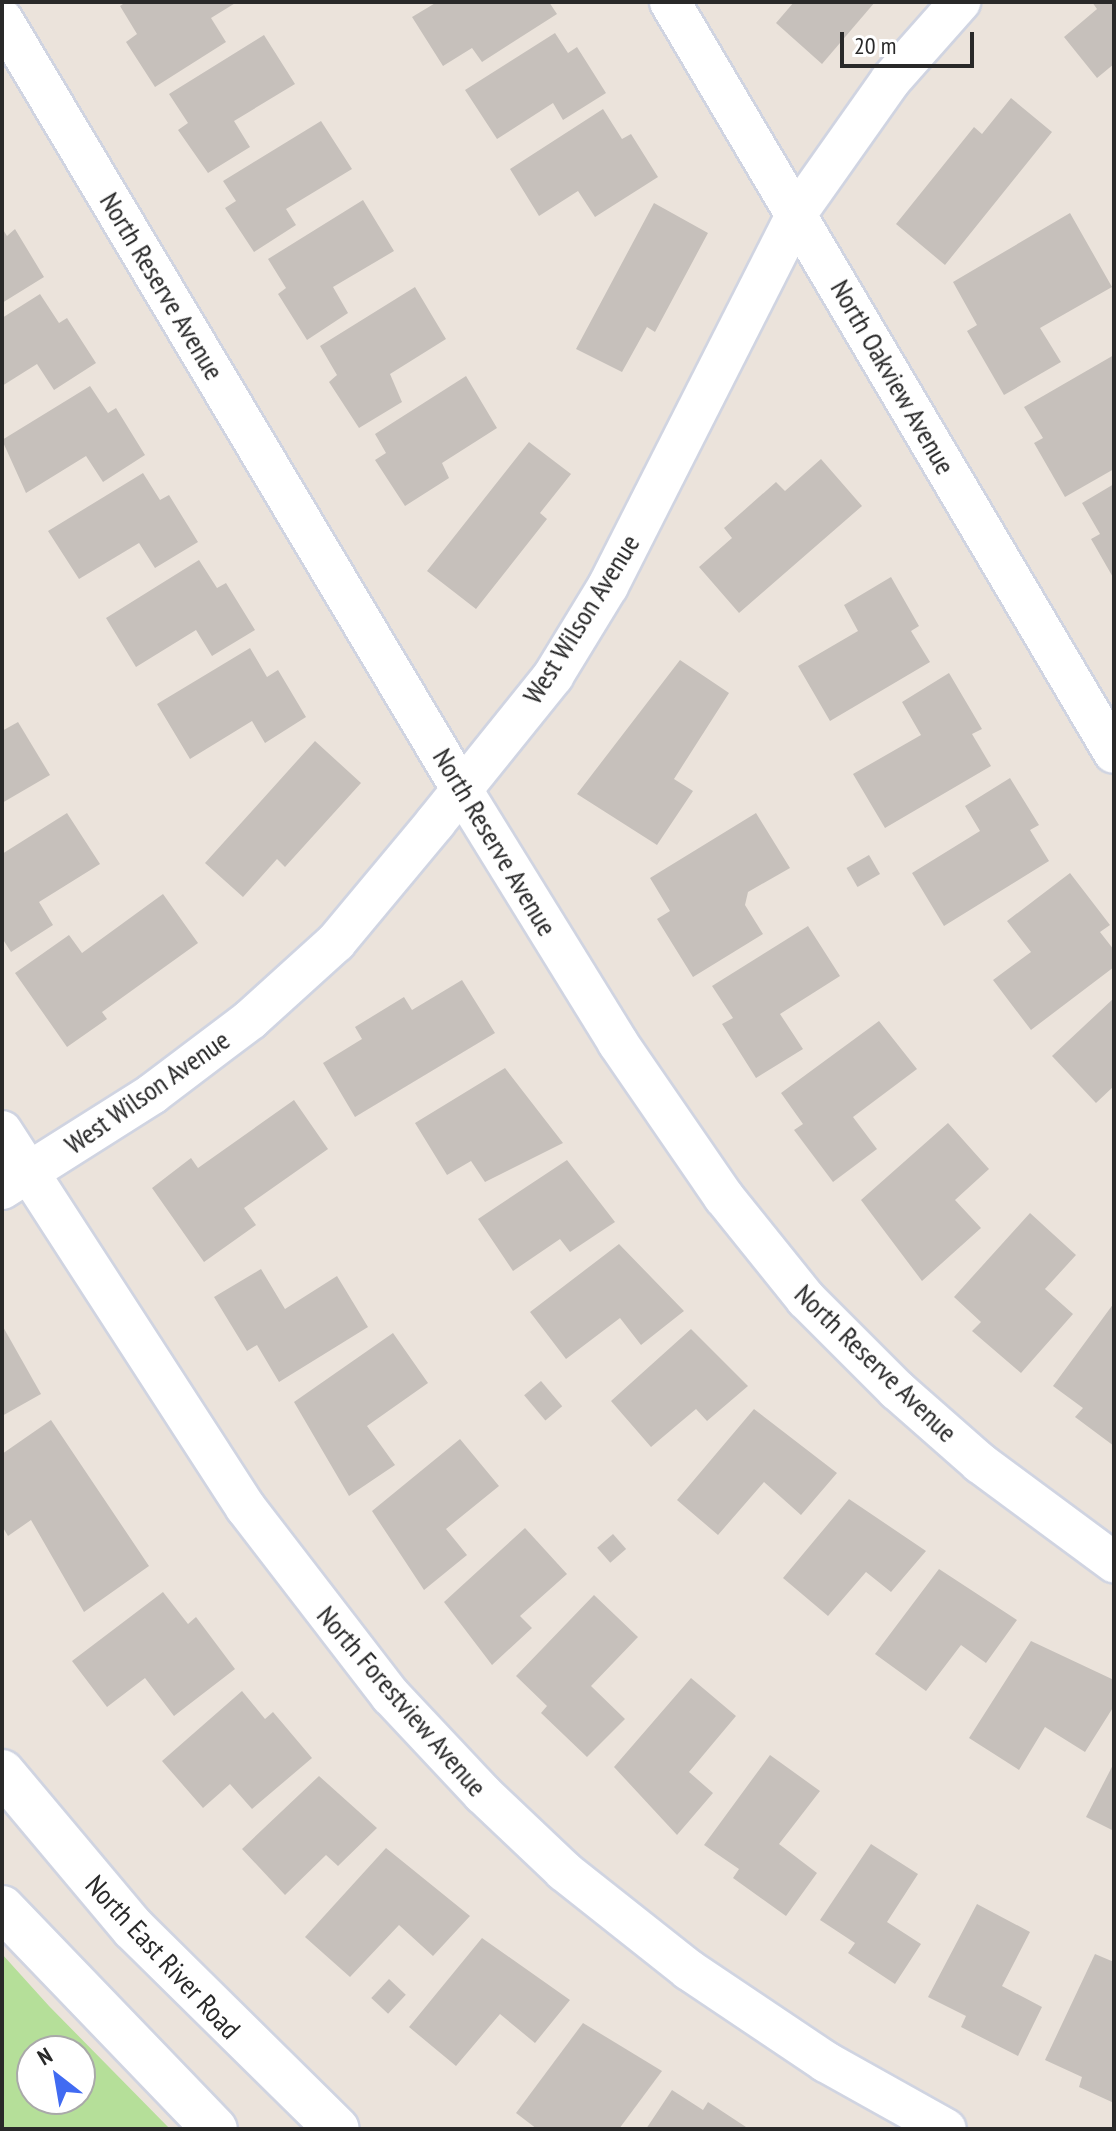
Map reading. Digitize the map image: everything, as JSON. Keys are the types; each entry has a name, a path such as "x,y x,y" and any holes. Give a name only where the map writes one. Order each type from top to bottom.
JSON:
{"main road":[{"name":"North East River Road","path":"2,1772 162,1960 337,2129"},
{"path":"2,1908 215,2129"}],"street":[{"name":"North Oakview Avenue","path":"670,2 1114,753"},
{"name":"West Wilson Avenue","path":"15,1182 251,1019 336,942 462,790 553,676 608,586 797,213 890,81 960,2"},
{"name":"North Reserve Avenue","path":"2,19 462,790 618,1043 724,1197 806,1299 980,1463 1114,1562"},
{"name":"North Forestview Avenue","path":"2,1131 15,1182 289,1567 391,1696 483,1794 564,1871 689,1970 826,2062 946,2129"}],"green space":[{"path":"2,1954 78,2035 16,2035 16,2115 96,2115 96,2054 170,2129 2,2129"}],"building":[{"path":"126,2 237,2 211,18 226,42 155,87 126,42 137,34 120,6"},
{"path":"437,2 549,2 557,14 482,62 472,48 443,66 412,17"},
{"path":"794,2 875,2 822,64 776,23"},
{"path":"1092,2 1114,2 1114,64 1097,78 1064,37 1097,9"},
{"path":"555,33 568,53 577,47 606,93 563,120 553,103 497,139 465,90"},
{"path":"264,35 295,84 234,121 250,147 208,173 178,130 188,123 169,94"},
{"path":"1011,98 1052,132 945,265 896,224 974,127 982,134"},
{"path":"603,109 622,139 631,134 658,177 595,217 578,191 539,216 510,169"},
{"path":"321,121 352,169 286,209 296,225 254,252 225,208 236,201 223,181"},
{"path":"363,200 394,251 333,287 348,313 307,340 278,294 286,288 268,259"},
{"path":"654,203 708,233 655,332 647,327 622,372 576,349"},
{"path":"1070,213 1112,287 1040,328 1061,362 1004,395 967,331 977,325 953,282"},
{"path":"2,228 7,236 15,229 44,277 2,303"},
{"path":"415,287 446,339 390,374 402,402 359,428 329,382 337,375 320,346"},
{"path":"40,294 59,323 67,318 96,363 54,390 37,364 2,386 2,318"},
{"path":"1114,355 1114,469 1065,497 1034,443 1043,438 1024,407"},
{"path":"466,376 497,428 442,463 449,478 405,506 375,460 386,453 375,434"},
{"path":"90,386 108,413 116,408 145,455 103,482 86,456 26,493 2,440"},
{"path":"529,442 571,474 540,513 547,519 476,609 427,571"},
{"path":"821,459 862,506 739,613 699,567 732,538 724,528 776,482 785,491"},
{"path":"143,473 160,500 169,495 198,542 155,568 139,543 79,579 48,531"},
{"path":"1114,484 1114,579 1091,539 1100,534 1082,503"},
{"path":"199,560 217,588 226,583 255,630 212,656 196,630 136,667 106,618"},
{"path":"891,577 919,626 911,631 930,662 830,721 798,666 858,631 844,605"},
{"path":"250,648 267,677 278,670 306,717 265,743 252,721 190,759 157,704"},
{"path":"680,660 729,693 674,779 693,791 657,845 577,794"},
{"path":"949,673 982,729 972,734 991,766 885,828 853,774 921,735 902,702"},
{"path":"18,722 50,775 2,803 2,731"},
{"path":"315,741 361,783 285,867 277,859 243,897 205,863"},
{"path":"1010,778 1039,825 1030,830 1049,861 944,926 912,873 980,831 965,806"},
{"path":"67,813 100,864 39,902 53,925 11,952 2,938 2,854"},
{"path":"756,813 790,868 748,892 745,905 763,934 693,977 657,919 670,911 650,878"},
{"path":"869,855 880,874 857,887 846,868"},
{"path":"1070,873 1110,925 1100,932 1114,950 1114,967 1031,1030 993,980 1031,952 1007,921"},
{"path":"163,894 198,943 102,1012 107,1019 67,1047 15,973 69,935 82,953"},
{"path":"808,926 840,976 780,1014 803,1049 756,1078 722,1024 733,1018 712,986"},
{"path":"462,980 495,1033 355,1117 323,1063 362,1039 355,1027 404,997 412,1010"},
{"path":"1114,998 1114,1086 1096,1103 1052,1056"},
{"path":"879,1021 917,1069 853,1117 877,1149 833,1182 794,1130 803,1124 781,1093"},
{"path":"505,1068 563,1143 485,1182 471,1161 447,1175 415,1123"},
{"path":"294,1100 328,1149 244,1208 256,1225 204,1262 152,1188 191,1158 198,1168"},
{"path":"948,1123 989,1169 955,1200 981,1228 922,1281 861,1200"},
{"path":"567,1160 615,1222 570,1252 560,1239 513,1271 478,1219"},
{"path":"1030,1213 1076,1255 1045,1289 1073,1314 1021,1373 972,1331 981,1322 954,1297"},
{"path":"619,1244 684,1311 641,1345 620,1318 566,1359 530,1312"},
{"path":"261,1269 285,1309 337,1276 368,1327 279,1382 257,1345 247,1351 214,1297"},
{"path":"1114,1303 1114,1446 1075,1417 1083,1408 1053,1386"},
{"path":"2,1325 41,1394 2,1416"},
{"path":"691,1329 748,1386 707,1421 696,1409 651,1447 611,1401"},
{"path":"393,1333 428,1383 367,1426 395,1465 349,1496 294,1402"},
{"path":"541,1381 562,1406 545,1420 524,1395"},
{"path":"754,1409 837,1473 801,1515 764,1482 718,1535 677,1500"},
{"path":"51,1420 149,1566 84,1612 31,1520 8,1536 2,1526 2,1454"},
{"path":"460,1439 499,1486 446,1529 467,1555 424,1590 372,1511"},
{"path":"849,1499 926,1551 891,1592 866,1572 828,1616 783,1578"},
{"path":"525,1528 567,1574 520,1616 532,1628 492,1665 444,1602"},
{"path":"613,1534 626,1549 610,1563 597,1548"},
{"path":"939,1569 1017,1620 986,1663 961,1645 926,1691 875,1654"},
{"path":"163,1592 188,1624 196,1617 235,1669 174,1716 145,1678 107,1707 72,1661"},
{"path":"594,1595 638,1637 591,1686 625,1719 587,1757 541,1713 547,1706 516,1676"},
{"path":"1031,1641 1114,1680 1114,1706 1085,1752 1045,1727 1019,1770 969,1738"},
{"path":"691,1678 736,1716 689,1772 713,1793 677,1835 614,1767"},
{"path":"242,1691 265,1719 273,1712 312,1758 252,1809 230,1784 203,1808 162,1761"},
{"path":"770,1755 820,1791 779,1844 817,1873 786,1916 733,1878 739,1869 704,1845"},
{"path":"1114,1763 1114,1831 1086,1817"},
{"path":"319,1776 377,1828 338,1866 326,1855 285,1895 242,1849"},
{"path":"871,1844 918,1874 887,1922 921,1944 895,1984 848,1953 855,1943 820,1920"},
{"path":"386,1848 470,1916 433,1956 399,1925 350,1977 305,1937"},
{"path":"977,1904 1030,1932 1002,1986 1042,2007 1018,2056 961,2027 966,2016 928,1997"},
{"path":"482,1938 570,2000 535,2043 500,2014 456,2066 409,2027"},
{"path":"1095,1954 1114,1962 1114,2103 1079,2087 1082,2077 1045,2060"},
{"path":"389,1979 406,1995 388,2014 371,1998"},
{"path":"583,2023 662,2071 619,2129 537,2129 516,2113"},
{"path":"672,2090 703,2110 708,2102 749,2129 646,2129"}]}
